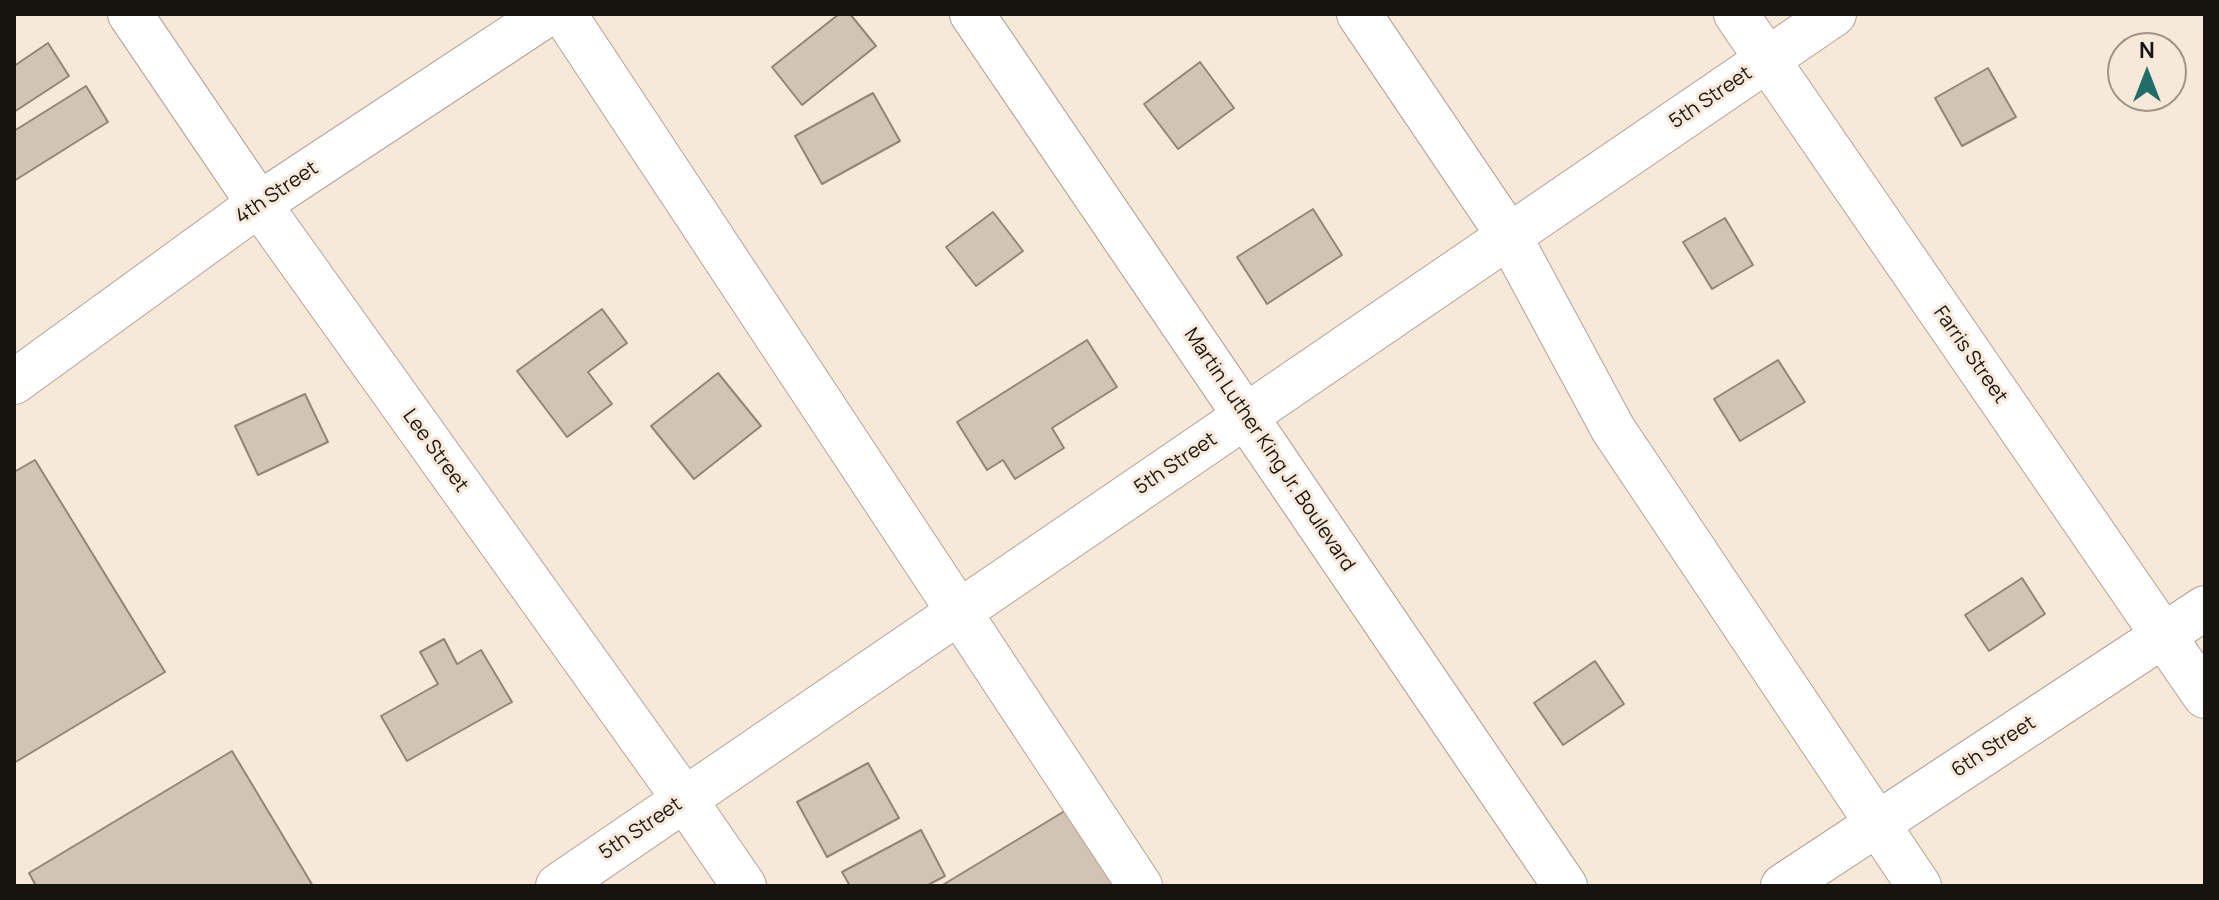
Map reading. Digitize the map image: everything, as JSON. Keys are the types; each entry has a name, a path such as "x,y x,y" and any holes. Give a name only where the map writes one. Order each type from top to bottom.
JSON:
{"street":[{"name":"Lee Street","path":"130,14 259,204 744,886"},
{"name":"4th Street","path":"14,382 259,204 547,14"},
{"path":"564,14 1140,886"},
{"name":"Martin Luther King Jr. Boulevard","path":"972,14 1565,886"},
{"path":"1359,14 1509,236 1613,429 1919,886"},
{"name":"Farris Street","path":"1736,14 2205,696"},
{"name":"5th Street","path":"558,886 1834,14"},
{"name":"6th Street","path":"1783,886 2205,608"}],"building":[{"path":"839,14 850,14 876,46 802,105 772,67"},
{"path":"48,43 69,76 14,112 14,66"},
{"path":"1200,62 1234,108 1178,149 1144,104"},
{"path":"1988,68 2016,117 1962,146 1935,98"},
{"path":"86,86 108,122 14,181 14,131"},
{"path":"873,93 900,141 822,184 795,136"},
{"path":"1313,209 1342,255 1267,304 1237,257"},
{"path":"993,212 1023,251 976,286 946,247"},
{"path":"1725,218 1753,265 1712,289 1683,242"},
{"path":"602,309 627,343 588,372 612,404 567,437 517,371"},
{"path":"1087,340 1117,387 1052,428 1064,448 1015,479 1003,460 987,470 957,422"},
{"path":"1778,360 1805,402 1740,441 1714,399"},
{"path":"718,373 761,426 694,479 651,426"},
{"path":"305,394 328,442 258,475 235,426"},
{"path":"35,460 165,672 14,763 14,472"},
{"path":"2022,578 2045,614 1989,651 1965,615"},
{"path":"444,639 457,664 481,650 512,702 407,761 381,716 438,684 420,652"},
{"path":"1595,661 1624,704 1563,745 1534,703"},
{"path":"232,751 313,886 36,886 29,873"},
{"path":"868,763 899,818 827,857 797,802"},
{"path":"1068,809 1116,886 941,886"},
{"path":"921,830 945,876 926,886 850,886 842,872"}]}
